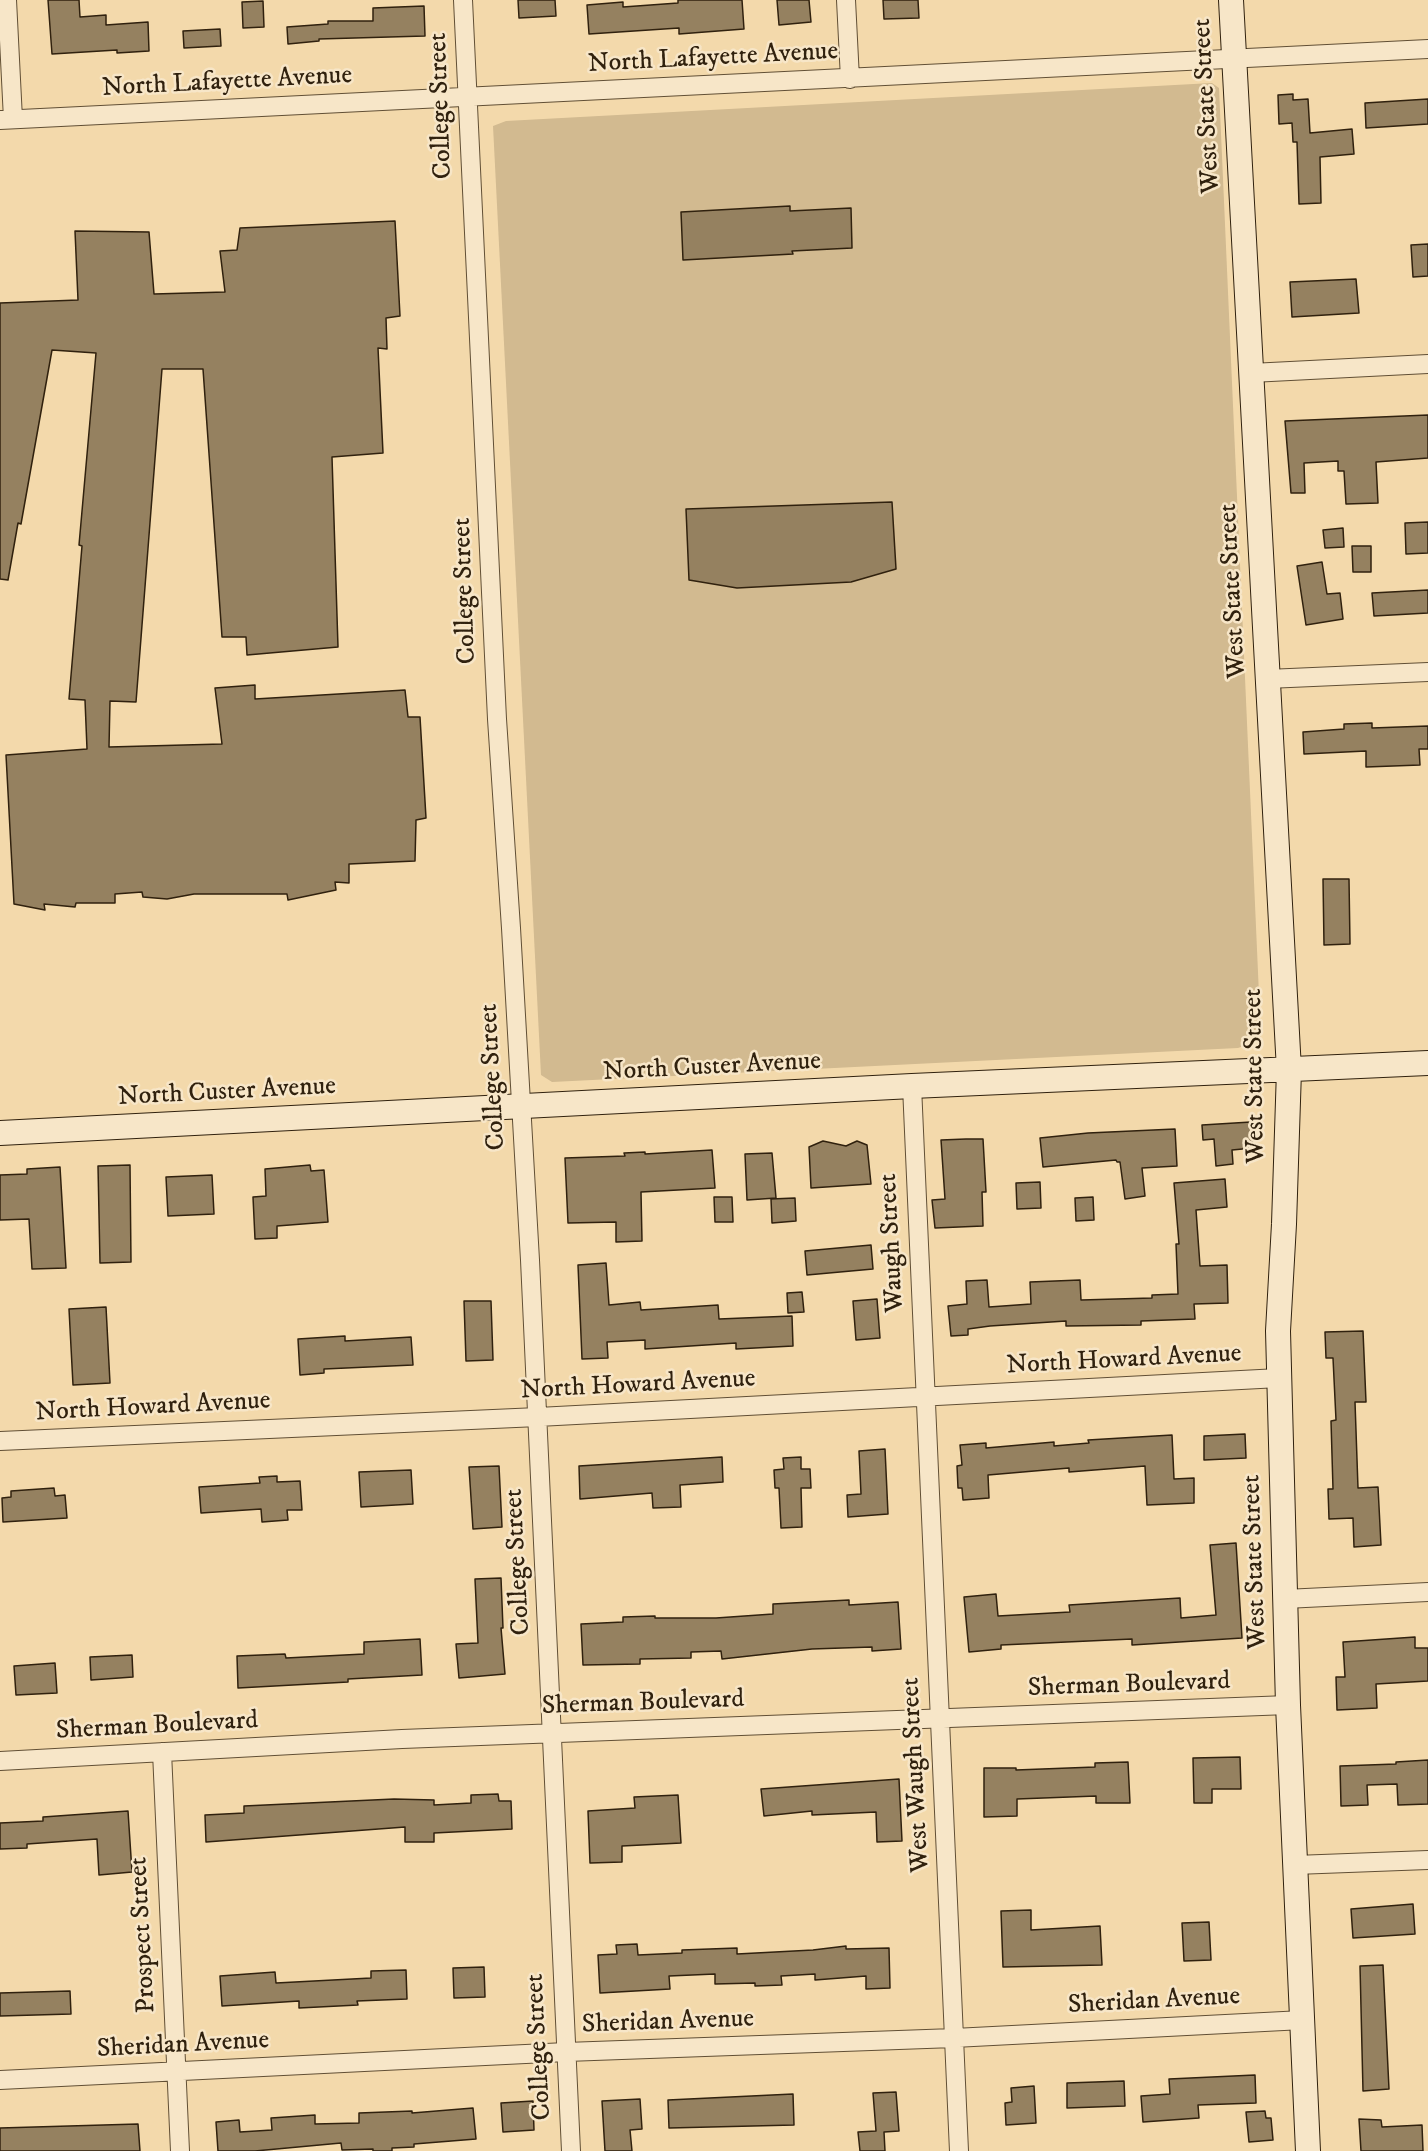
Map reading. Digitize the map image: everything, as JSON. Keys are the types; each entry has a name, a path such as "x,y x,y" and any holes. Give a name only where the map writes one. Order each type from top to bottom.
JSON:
{"street":[{"path":"6,119 7,0"},
{"name":"College Street","path":"463,0 496,708 511,928 538,1417 571,2151"},
{"path":"846,0 850,79"},
{"name":"West State Street","path":"1231,0 1289,1070 1278,1331 1288,1706 1308,2151"},
{"name":"North Lafayette Avenue","path":"6,119 1428,49"},
{"path":"1251,373 1428,364"},
{"path":"1267,679 1428,672"},
{"name":"North Custer Avenue","path":"0,1133 912,1086 1428,1063"},
{"name":"Waugh Street","path":"912,1086 926,1397"},
{"name":"North Howard Avenue","path":"0,1441 538,1417 1279,1378"},
{"name":"West Waugh Street","path":"926,1397 959,2151"},
{"path":"1285,1599 1428,1592"},
{"name":"Sherman Boulevard","path":"0,1761 402,1739 1288,1706"},
{"name":"Prospect Street","path":"162,1752 180,2151"},
{"path":"1295,1865 1428,1860"},
{"name":"Sheridan Avenue","path":"0,2080 566,2052 954,2038 1303,2020"}],"shaded area":[{"path":"1212,83 1219,88 1261,1040 1238,1048 552,1082 541,1075 493,126 506,121"}],"building":[{"path":"48,0 79,0 80,17 106,15 106,25 148,22 149,51 117,53 117,50 52,54"},
{"path":"518,0 555,0 556,16 519,18"},
{"path":"678,0 742,0 744,29 679,34 679,28 589,34 587,5 623,2 623,7 678,3"},
{"path":"777,0 809,0 811,22 779,25"},
{"path":"883,0 918,0 919,18 884,19"},
{"path":"263,1 264,27 243,28 242,2"},
{"path":"424,6 425,36 319,39 319,41 288,44 287,27 328,24 328,21 373,21 373,8"},
{"path":"220,29 221,46 184,48 183,31"},
{"path":"1293,94 1293,100 1308,99 1310,133 1352,129 1354,154 1320,157 1321,203 1299,204 1297,142 1293,142 1292,123 1279,124 1278,95"},
{"path":"1428,99 1428,124 1366,128 1365,103"},
{"path":"790,206 790,211 851,208 852,248 792,251 793,254 683,260 681,212"},
{"path":"395,221 400,316 386,318 387,349 378,348 383,453 332,457 338,647 247,655 246,637 222,637 203,369 162,369 136,702 110,701 109,747 222,744 215,688 255,685 255,699 405,690 408,717 420,717 426,818 416,820 415,861 349,864 349,883 335,882 336,890 288,900 287,894 194,894 167,899 143,897 142,892 115,894 115,903 76,903 75,907 44,904 45,910 14,904 6,755 87,749 85,700 69,699 82,546 79,545 96,353 52,350 21,524 18,523 8,580 0,579 0,303 78,300 75,231 149,232 154,294 225,292 220,251 237,250 240,228"},
{"path":"1428,244 1428,276 1413,277 1411,245"},
{"path":"1356,279 1359,313 1292,317 1290,282"},
{"path":"1428,415 1428,458 1376,462 1378,503 1346,504 1344,471 1338,471 1338,461 1304,463 1305,493 1291,493 1285,421"},
{"path":"892,502 896,569 851,582 737,588 689,580 686,509"},
{"path":"1428,522 1428,553 1406,554 1405,523"},
{"path":"1343,528 1344,547 1325,548 1323,530"},
{"path":"1352,546 1371,546 1371,572 1353,572"},
{"path":"1322,562 1327,594 1340,593 1343,619 1306,625 1297,566"},
{"path":"1428,590 1428,613 1374,616 1372,593"},
{"path":"1372,723 1372,728 1428,726 1428,749 1419,749 1420,765 1366,767 1366,751 1304,754 1303,732 1344,729 1344,724"},
{"path":"1323,879 1349,879 1350,944 1324,945"},
{"path":"1251,1122 1253,1148 1232,1150 1233,1164 1216,1166 1214,1139 1203,1140 1202,1125"},
{"path":"1175,1129 1177,1166 1142,1168 1145,1196 1125,1199 1120,1162 1116,1160 1043,1167 1040,1138"},
{"path":"983,1139 986,1192 982,1192 983,1226 935,1228 932,1200 945,1199 941,1140"},
{"path":"823,1141 846,1146 857,1141 867,1145 871,1184 811,1188 809,1147"},
{"path":"712,1150 715,1188 641,1192 642,1241 616,1242 616,1222 568,1223 565,1158"},
{"path":"772,1153 776,1198 747,1200 745,1154"},
{"path":"130,1165 131,1262 100,1263 98,1166"},
{"path":"310,1165 311,1171 324,1170 328,1222 277,1226 277,1238 255,1239 253,1197 266,1196 265,1169"},
{"path":"60,1167 66,1268 32,1269 29,1219 0,1220 0,1175 27,1174 27,1169"},
{"path":"212,1175 214,1214 168,1216 166,1177"},
{"path":"1225,1179 1227,1207 1196,1210 1200,1266 1227,1265 1228,1303 1194,1304 1195,1319 1141,1321 1141,1325 1066,1326 1066,1321 990,1326 968,1329 968,1335 951,1336 948,1306 967,1304 966,1281 987,1280 989,1307 1031,1304 1030,1282 1080,1280 1081,1300 1152,1298 1152,1295 1178,1294 1176,1244 1179,1244 1174,1183"},
{"path":"1040,1182 1041,1208 1017,1209 1016,1183"},
{"path":"714,1197 732,1197 733,1222 715,1222"},
{"path":"1093,1197 1094,1220 1076,1221 1075,1198"},
{"path":"795,1198 796,1221 772,1223 771,1199"},
{"path":"871,1245 873,1269 807,1275 805,1251"},
{"path":"606,1263 609,1305 640,1302 641,1310 718,1305 719,1319 792,1316 793,1346 736,1349 736,1343 645,1349 645,1340 607,1342 608,1358 582,1359 578,1265"},
{"path":"802,1292 804,1312 788,1313 787,1293"},
{"path":"877,1299 880,1338 856,1340 853,1301"},
{"path":"464,1301 491,1301 493,1360 466,1361"},
{"path":"106,1307 110,1383 73,1385 69,1309"},
{"path":"1363,1331 1366,1402 1355,1402 1358,1488 1378,1487 1381,1545 1354,1547 1353,1518 1329,1519 1328,1489 1333,1489 1331,1421 1336,1420 1333,1358 1326,1358 1325,1332"},
{"path":"345,1336 345,1341 411,1337 413,1365 324,1369 324,1373 300,1375 298,1339"},
{"path":"1245,1434 1246,1458 1204,1460 1204,1436"},
{"path":"1172,1435 1174,1479 1194,1478 1194,1503 1147,1505 1145,1466 1069,1472 1069,1468 988,1475 989,1498 963,1500 962,1488 958,1488 957,1466 962,1465 960,1445 986,1443 986,1448 1054,1442 1054,1446 1089,1443 1088,1440"},
{"path":"885,1449 888,1514 848,1517 847,1495 861,1494 859,1451"},
{"path":"722,1457 723,1482 680,1485 681,1507 653,1508 652,1493 580,1499 579,1466"},
{"path":"801,1457 801,1469 810,1469 811,1488 801,1488 802,1527 781,1528 779,1488 775,1488 774,1470 784,1469 783,1458"},
{"path":"499,1466 502,1527 473,1529 469,1467"},
{"path":"411,1470 413,1504 361,1507 359,1472"},
{"path":"277,1476 277,1482 300,1481 302,1510 287,1510 288,1520 262,1522 261,1509 201,1513 199,1487 260,1483 259,1477"},
{"path":"54,1488 55,1496 65,1495 67,1518 3,1522 2,1498 11,1497 11,1491"},
{"path":"1236,1543 1242,1638 1132,1645 1132,1639 1001,1645 1001,1649 969,1652 964,1597 996,1594 998,1616 1070,1612 1069,1605 1180,1598 1181,1618 1216,1615 1210,1545"},
{"path":"501,1578 503,1628 501,1628 505,1674 459,1678 456,1644 478,1643 475,1579"},
{"path":"849,1600 849,1605 898,1602 901,1649 872,1651 872,1647 812,1649 722,1659 721,1651 691,1652 691,1658 640,1659 640,1664 583,1665 581,1624 623,1622 623,1617 716,1618 773,1614 773,1604"},
{"path":"1415,1637 1415,1648 1428,1648 1428,1681 1376,1684 1377,1708 1337,1710 1336,1677 1345,1677 1343,1642"},
{"path":"420,1639 422,1675 238,1688 237,1656 285,1654 286,1658 364,1654 364,1642"},
{"path":"132,1655 133,1677 91,1680 90,1657"},
{"path":"55,1663 57,1693 16,1695 14,1666"},
{"path":"1240,1757 1241,1789 1212,1789 1212,1803 1194,1803 1193,1758"},
{"path":"1428,1760 1428,1804 1398,1805 1397,1784 1367,1785 1368,1805 1341,1806 1340,1766 1396,1764 1396,1762"},
{"path":"1128,1762 1130,1803 1096,1803 1096,1796 1017,1799 1017,1816 984,1817 984,1768 1016,1768 1016,1770 1095,1767 1095,1763"},
{"path":"899,1779 902,1841 877,1842 876,1812 812,1815 812,1811 764,1816 761,1789"},
{"path":"498,1794 499,1801 511,1801 512,1829 434,1833 434,1842 405,1842 405,1827 206,1842 205,1815 244,1813 244,1806 394,1799 434,1800 434,1805 471,1803 471,1795"},
{"path":"678,1795 681,1843 622,1846 622,1862 590,1863 588,1811 635,1808 634,1797"},
{"path":"128,1811 132,1872 99,1875 97,1839 27,1844 27,1848 0,1849 0,1823 43,1821 43,1817"},
{"path":"1413,1904 1415,1934 1353,1938 1351,1909"},
{"path":"1031,1910 1031,1930 1100,1926 1102,1965 1003,1967 1001,1911"},
{"path":"1209,1922 1211,1960 1184,1961 1182,1923"},
{"path":"637,1944 638,1955 682,1953 682,1950 737,1948 737,1954 846,1946 846,1949 889,1948 890,1988 866,1989 866,1976 815,1980 815,1974 781,1976 782,1985 755,1986 755,1983 715,1984 715,1974 669,1976 670,1989 600,1993 598,1955 617,1954 616,1945"},
{"path":"1383,1965 1389,2089 1363,2091 1360,1966"},
{"path":"484,1967 485,1997 454,1998 453,1968"},
{"path":"406,1970 407,1999 357,2001 358,2005 299,2008 299,2001 222,2006 220,1976 275,1972 276,1983 371,1978 371,1971"},
{"path":"70,1991 71,2014 0,2016 0,1993"},
{"path":"1255,2075 1256,2103 1198,2105 1199,2118 1143,2122 1141,2096 1170,2094 1169,2079"},
{"path":"1124,2081 1125,2106 1067,2108 1067,2083"},
{"path":"1034,2086 1036,2123 1006,2125 1005,2103 1012,2102 1011,2088"},
{"path":"896,2092 899,2131 884,2132 885,2151 860,2151 858,2132 876,2131 873,2093"},
{"path":"793,2094 794,2125 669,2128 668,2100"},
{"path":"640,2099 642,2129 630,2130 632,2151 605,2151 602,2101"},
{"path":"533,2101 534,2130 503,2132 501,2103"},
{"path":"473,2108 476,2139 414,2144 414,2147 392,2148 392,2151 342,2150 341,2143 255,2151 218,2151 216,2122 239,2120 240,2132 272,2130 271,2118 315,2115 315,2124 359,2123 359,2113 412,2111 412,2113"},
{"path":"1265,2111 1266,2118 1271,2118 1273,2140 1249,2142 1246,2112"},
{"path":"1359,2119 1381,2120 1382,2127 1422,2125 1423,2151 1361,2151"},
{"path":"138,2124 140,2151 0,2151 0,2128"}]}
